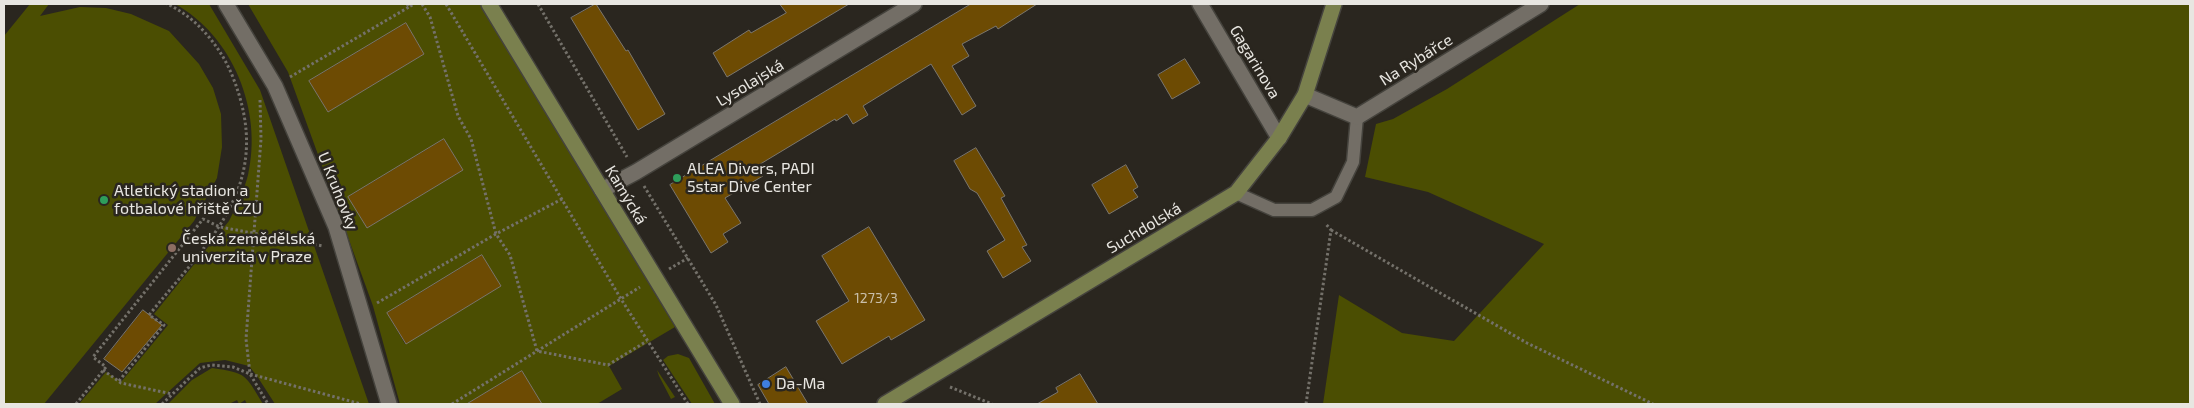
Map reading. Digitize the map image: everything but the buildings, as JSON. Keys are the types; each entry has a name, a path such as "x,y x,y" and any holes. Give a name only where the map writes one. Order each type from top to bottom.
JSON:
{"street":[{"name":"U Kruhovky","path":"226,4 275,86 339,239 389,404"},
{"name":"Kamýcká","path":"489,4 732,404"},
{"name":"Lysolajská","path":"602,190 636,172 914,4"},
{"name":"Gagarinova","path":"1200,4 1279,138"},
{"name":"Suchdolská","path":"885,404 1236,193 1279,138 1305,96 1334,4"},
{"name":"Na Rybářce","path":"1357,117 1541,4"},
{"path":"1305,96 1357,117"}],"lane":[{"path":"1236,193 1274,210 1312,210 1336,197 1354,162 1357,117"}],"path":[{"path":"119,381 164,326 150,315 229,214 238,192 247,150 248,142 240,95 226,61 203,30 175,7 167,4"},
{"path":"268,404 250,374 246,339 261,139 260,90 275,86 408,5 414,4"},
{"path":"422,4 430,18 458,116 471,139 496,234 510,255 537,352"},
{"path":"446,4 621,299 688,404"},
{"path":"538,4 716,305 760,404"},
{"path":"362,312 496,234 562,199"},
{"path":"1312,210 1331,230 1527,343 1653,404"},
{"path":"76,404 106,367 93,357 203,219 220,227 321,247 339,239"},
{"path":"1306,404 1331,230"},
{"path":"452,404 688,258"},
{"path":"537,352 608,365 647,341"},
{"path":"162,404 200,368 211,364 233,367 250,374 361,404"},
{"path":"103,370 119,381 172,394"},
{"path":"925,380 960,389 992,404"}],"shaded area":[{"name":"Atletický stadion a fotbalové hřiště ČZU","path":"30,4 49,4 40,16 80,7 106,8 131,14 169,31 199,64 213,88 221,114 222,147 217,178 194,221 44,404 4,404 4,36"},
{"path":"175,4 209,4 260,90 369,404 275,404 249,366 225,360 200,363 155,404 79,404 106,372 121,382 168,325 154,314 229,221 248,175 252,151 251,126 247,101 239,77 228,55 213,35 195,18"},
{"path":"248,4 481,4 675,327 609,366 622,389 597,404 537,404 540,402 522,371 467,404 400,404 373,306 288,72","holes":["406,23 424,54 328,112 309,81","444,139 463,170 367,228 348,197","482,255 501,286 405,344 387,313"]},
{"path":"1580,4 2190,4 2190,404 1323,404 1339,295 1402,333 1454,341 1544,244 1428,192 1365,177 1376,124 1393,119 1447,89"},
{"path":"678,354 689,358 715,404 692,404 663,360 668,356"},
{"path":"212,368 233,372 244,377 263,404 247,404 245,400 239,404 237,400 229,404 168,404 192,380"},
{"path":"657,370 675,397 671,399"}],"place":[{"name":"ALEA Divers, PADI 5star Dive Center","path":"677,178"},
{"name":"Atletický stadion a fotbalové hřiště ČZU","path":"104,200"},
{"name":"Česká zemědělská univerzita v Praze","path":"172,248"},
{"name":"Da-Ma","path":"766,384"}]}
